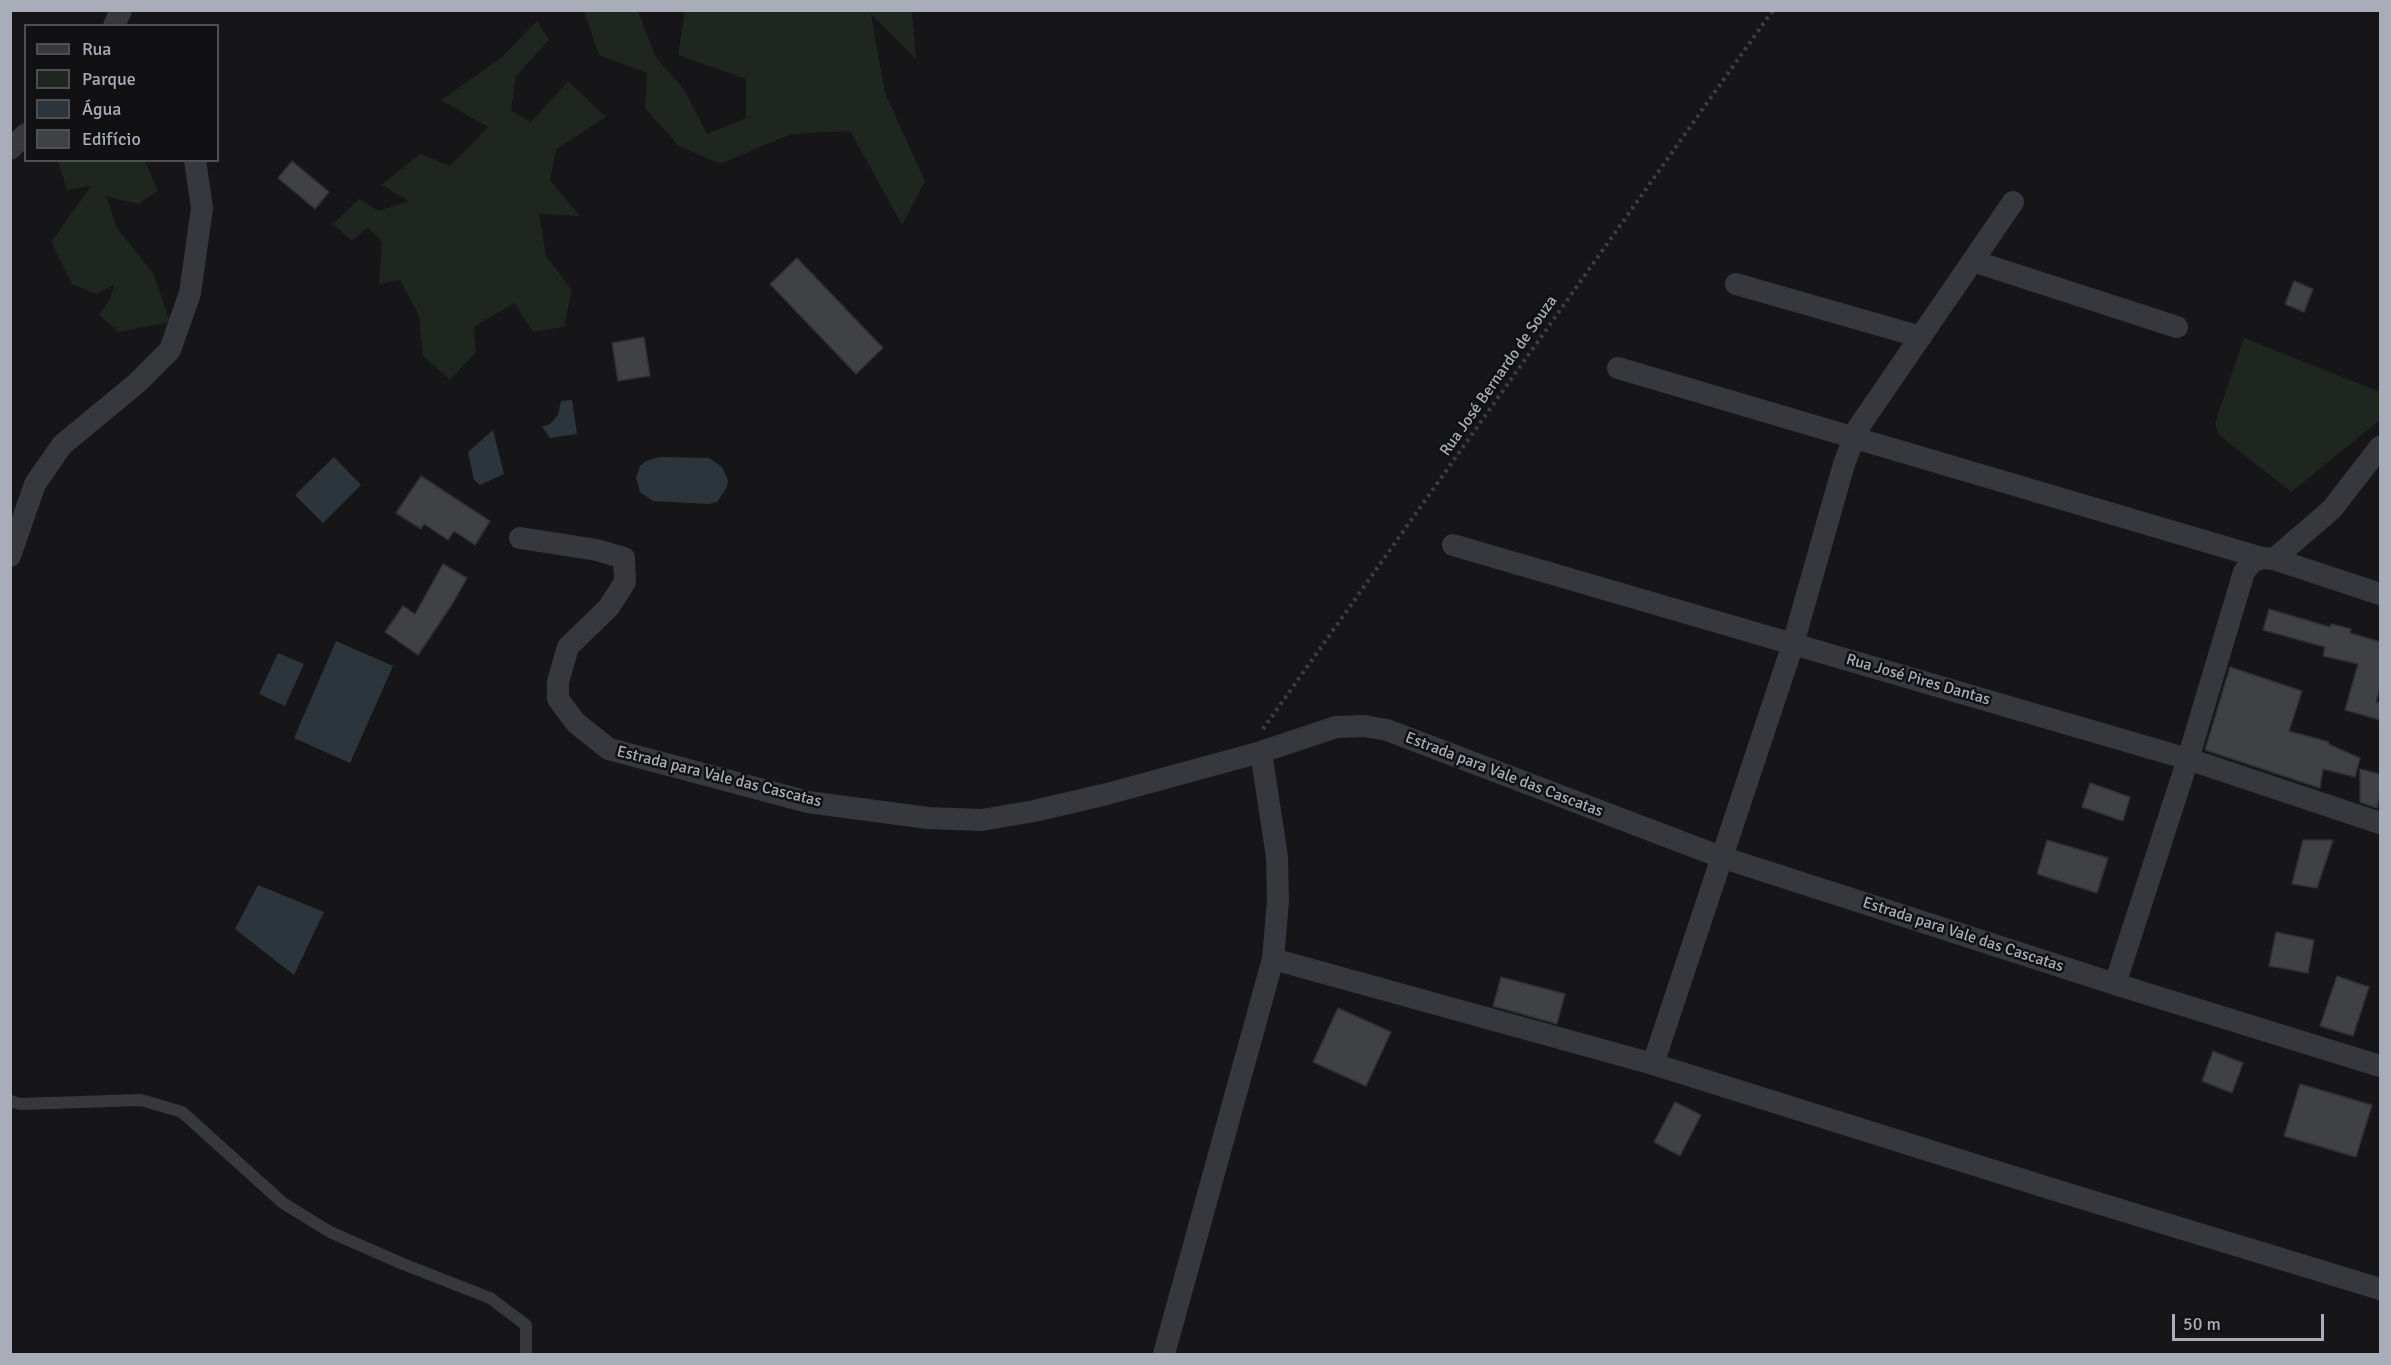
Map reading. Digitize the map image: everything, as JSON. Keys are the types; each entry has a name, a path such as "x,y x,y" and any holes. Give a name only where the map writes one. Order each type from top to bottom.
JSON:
{"street":[{"path":"115,24 121,10"},
{"path":"10,149 24,136"},
{"path":"10,556 35,484 62,445 137,383 170,350 190,293 202,208 195,162"},
{"path":"1653,1064 1793,644 1844,464 1858,428 2013,202"},
{"path":"1973,261 2177,327"},
{"path":"1736,284 1921,338"},
{"path":"1618,368 2268,558 2380,594"},
{"path":"2115,984 2188,759 2244,572 2252,562 2268,558 2332,509 2380,447"},
{"name":"Estrada para Vale das Cascatas","path":"520,538 597,550 624,558 625,582 609,607 568,646 558,682 558,699 576,723 609,749 808,802 928,818 982,820 1107,794 1253,754 1336,727 1364,726 1387,730 1721,857 2115,984 2380,1066"},
{"name":"Rua José Pires Dantas","path":"1453,545 2188,759 2380,823"},
{"path":"1164,1354 1273,959 1278,901 1277,857 1253,754"},
{"path":"1273,959 1653,1064 2044,1187 2380,1289"}],"lane":[{"path":"10,1101 20,1104 141,1100 182,1112 283,1203 330,1232 490,1298 526,1325 526,1354"}],"path":[{"name":"Rua José Bernardo de Souza","path":"1253,754 1773,10"}],"green space":[{"path":"584,11 638,11 655,56 685,91 707,134 746,118 746,79 678,55 685,11 912,11 916,59 871,14 885,93 925,181 902,225 850,131 791,134 720,164 679,146 645,108 647,73 599,55"},
{"path":"537,21 549,40 516,76 511,110 531,122 568,81 606,117 556,149 550,180 580,216 539,214 546,256 572,290 564,327 533,332 514,303 474,327 476,352 450,380 423,356 419,315 400,280 379,284 382,242 368,227 352,241 333,224 359,199 379,211 409,201 381,185 420,154 450,166 488,127 441,100 501,58"},
{"path":"58,162 145,162 158,191 138,204 106,196 117,228 153,273 170,322 119,332 99,315 110,299 114,285 96,294 72,284 51,242 91,186 67,190"},
{"path":"2244,338 2380,392 2380,420 2291,492 2218,434 2215,423"}],"water":[{"path":"572,400 577,434 550,438 542,427 550,424 558,415 561,401"},
{"path":"493,430 504,474 480,485 474,480 468,452"},
{"path":"334,457 361,485 323,523 295,495"},
{"path":"660,457 709,458 722,467 728,480 727,487 717,502 708,504 653,501 640,492 636,478 640,466 646,461"},
{"path":"336,641 393,666 350,763 294,738"},
{"path":"278,653 304,664 285,706 259,694"},
{"path":"258,885 324,912 294,975 235,929"}],"building":[{"path":"292,161 329,192 315,209 278,178"},
{"path":"797,258 883,348 856,374 770,284"},
{"path":"2294,281 2313,289 2304,312 2285,304"},
{"path":"644,337 650,376 618,381 612,343"},
{"path":"421,476 490,521 475,545 454,531 448,540 424,524 421,529 396,513"},
{"path":"443,564 467,578 418,655 385,632 403,606 415,614"},
{"path":"2269,609 2330,627 2331,624 2351,629 2350,633 2380,642 2380,687 2376,702 2380,703 2380,720 2345,710 2358,664 2323,656 2325,647 2263,630"},
{"path":"2230,667 2302,691 2289,731 2329,742 2328,744 2360,758 2355,777 2323,769 2320,788 2205,750"},
{"path":"2360,769 2380,774 2377,808 2360,802"},
{"path":"2090,783 2130,797 2123,821 2082,807"},
{"path":"2047,840 2108,858 2097,893 2037,874"},
{"path":"2303,840 2333,840 2317,888 2292,884"},
{"path":"2276,932 2314,940 2308,973 2269,966"},
{"path":"2337,976 2369,987 2353,1036 2320,1026"},
{"path":"1501,977 1565,994 1557,1024 1493,1006"},
{"path":"1338,1008 1391,1032 1366,1086 1313,1062"},
{"path":"2213,1051 2243,1063 2232,1093 2202,1081"},
{"path":"2300,1084 2372,1105 2356,1157 2284,1136"},
{"path":"1675,1102 1701,1115 1680,1156 1654,1142"}]}
